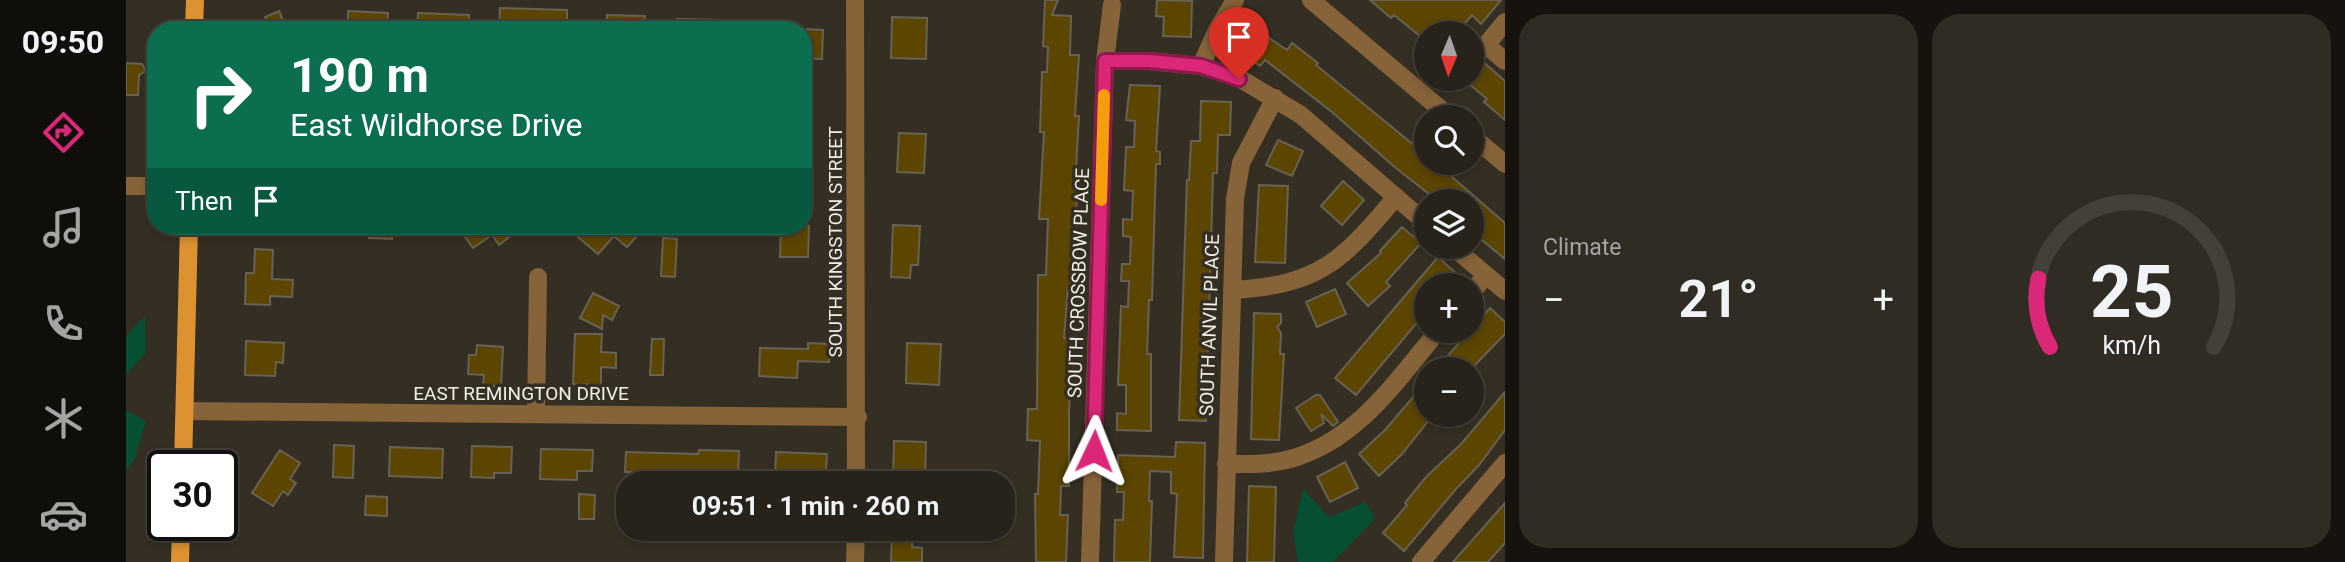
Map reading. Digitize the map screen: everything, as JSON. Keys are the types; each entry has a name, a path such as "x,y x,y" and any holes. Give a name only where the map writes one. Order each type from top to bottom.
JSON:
{"main road":[{"path":"194,21 195,0"},
{"path":"184,450 189,235"},
{"path":"180,562 181,541"}],"street":[{"name":"SOUTH KINGSTON STREET","path":"855,0 856,471"},
{"path":"1201,66 1217,30 1235,0"},
{"path":"1311,0 1436,105"},
{"name":"SOUTH CROSSBOW PLACE","path":"1090,562 1105,61 1112,5"},
{"path":"1505,22 1486,45 1505,61"},
{"path":"1105,61 1149,61 1201,66 1239,79 1301,115 1414,213"},
{"name":"SOUTH ANVIL PLACE","path":"1224,562 1235,199 1241,163 1275,98"},
{"path":"1484,146 1505,164"},
{"path":"126,186 147,186"},
{"path":"1232,289 1264,288 1326,268 1354,246 1396,197"},
{"path":"1467,259 1505,291"},
{"path":"536,414 538,277"},
{"path":"1226,464 1262,464 1289,460 1319,449 1348,432 1370,411 1428,343"},
{"name":"EAST REMINGTON DRIVE","path":"185,411 858,417"},
{"path":"1421,562 1505,463"},
{"path":"855,562 856,541"}],"green space":[{"path":"145,316 146,353 126,375 126,336"},
{"path":"126,410 146,421 135,458 126,472"},
{"path":"1303,489 1329,517 1366,502 1375,519 1333,562 1298,562 1293,532"}],"building":[{"path":"1045,0 1058,0 1052,15 1071,16 1070,55 1079,55 1075,116 1079,116 1074,289 1068,288 1064,338 1073,339 1069,486 1061,486 1060,515 1068,515 1066,562 1036,562 1035,494 1038,494 1040,441 1027,440 1028,409 1037,409 1038,275 1046,275 1048,219 1039,219 1044,132 1040,132 1042,72 1047,72 1048,47 1043,46"},
{"path":"1157,0 1192,1 1191,37 1163,36 1164,17 1156,16"},
{"path":"1370,0 1501,0 1484,21 1478,21 1472,15 1467,21 1414,21 1414,31 1394,15 1391,18"},
{"path":"500,8 567,10 567,21 499,21"},
{"path":"279,11 283,21 267,21 265,17"},
{"path":"348,11 388,13 388,21 348,21"},
{"path":"418,13 469,15 469,21 418,21"},
{"path":"607,15 645,16 645,21 607,21"},
{"path":"892,17 927,18 926,59 891,58"},
{"path":"677,19 725,20 725,21"},
{"path":"1254,28 1287,50 1292,43 1414,145 1414,175 1450,175 1466,189 1423,189 1332,112 1265,60 1260,66 1239,51"},
{"path":"812,29 823,30 822,59 812,58"},
{"path":"126,63 142,64 146,71 139,75 138,95 126,95"},
{"path":"1484,63 1505,81 1505,120 1484,102 1487,99 1477,91 1484,91"},
{"path":"1130,85 1160,86 1156,151 1160,152 1160,164 1156,164 1152,300 1149,300 1147,354 1151,354 1151,431 1117,430 1117,413 1126,414 1126,385 1118,385 1121,306 1128,307 1129,281 1121,281 1122,264 1130,264 1131,237 1123,236 1123,219 1132,220 1133,191 1124,190 1126,147 1134,147 1135,121 1126,120"},
{"path":"1201,101 1231,102 1230,135 1218,135 1217,173 1213,173 1206,421 1179,420 1187,180 1191,141 1200,141"},
{"path":"899,133 926,134 924,173 897,172"},
{"path":"1278,140 1303,151 1292,176 1266,165"},
{"path":"1343,181 1364,200 1342,225 1321,206"},
{"path":"1259,185 1288,186 1285,263 1255,262"},
{"path":"1484,205 1505,223 1505,259 1484,242"},
{"path":"893,225 920,226 918,265 911,265 910,278 891,277"},
{"path":"1402,227 1414,237 1414,251 1386,282 1390,286 1368,306 1347,283 1381,253"},
{"path":"369,235 392,235 392,239 369,238"},
{"path":"464,235 492,235 473,248"},
{"path":"492,235 512,235 499,245"},
{"path":"576,235 638,235 627,247 614,236 598,254"},
{"path":"781,235 809,235 808,257 780,257"},
{"path":"663,238 677,239 675,277 661,276"},
{"path":"255,249 273,250 272,279 293,280 292,297 270,296 270,305 245,304 246,273 254,273"},
{"path":"1436,259 1440,259 1456,273 1424,273"},
{"path":"1414,285 1414,326 1356,395 1335,378"},
{"path":"1335,289 1346,314 1317,327 1306,302"},
{"path":"593,293 619,306 612,320 603,315 602,329 580,318"},
{"path":"1490,308 1505,322 1505,334 1483,357 1447,357 1459,343 1484,343 1484,315"},
{"path":"1254,313 1281,314 1281,323 1277,327 1281,333 1280,354 1284,354 1279,440 1251,439"},
{"path":"575,334 602,334 601,352 616,353 616,368 601,367 601,385 573,384"},
{"path":"652,339 664,339 663,375 650,375"},
{"path":"246,341 284,343 283,363 276,362 275,376 245,375"},
{"path":"808,343 830,344 829,362 798,361 797,378 759,376 760,348 808,349"},
{"path":"907,343 941,344 939,385 906,383"},
{"path":"477,345 503,347 501,387 483,385 484,375 468,374 469,355 476,355"},
{"path":"1505,392 1505,430 1479,465 1404,551 1383,533 1426,477 1475,427 1484,427 1484,417"},
{"path":"1320,395 1338,422 1333,426 1321,414 1324,423 1311,431 1296,408"},
{"path":"1414,396 1414,427 1423,427 1402,454 1379,476 1359,454 1385,430"},
{"path":"894,441 926,442 925,471 893,471"},
{"path":"1176,442 1205,443 1203,558 1174,557 1177,494 1171,493 1171,472 1150,471 1150,562 1114,562 1115,520 1123,520 1124,492 1117,492 1118,455 1175,457"},
{"path":"334,445 354,446 353,478 333,477"},
{"path":"472,446 512,447 511,473 494,473 494,478 471,477"},
{"path":"390,447 443,449 442,478 389,476"},
{"path":"541,449 593,450 592,471 577,471 577,480 540,479"},
{"path":"280,450 300,463 290,479 296,483 288,495 283,491 273,506 252,493"},
{"path":"699,450 739,451 738,471 625,471 626,452 698,454"},
{"path":"776,452 827,454 826,471 775,471"},
{"path":"1345,462 1358,488 1330,502 1317,477"},
{"path":"1249,486 1276,487 1274,562 1247,562"},
{"path":"579,494 595,495 594,519 579,519"},
{"path":"366,496 387,497 387,516 365,515"},
{"path":"1505,503 1505,543 1488,562 1453,562"},
{"path":"892,541 912,541 912,547 922,548 922,562 891,562"}],"slow traffic":[{"path":"1101,200 1104,95"}],"route":[{"path":"1094,451 1105,61 1149,61 1201,66 1239,79"}]}
